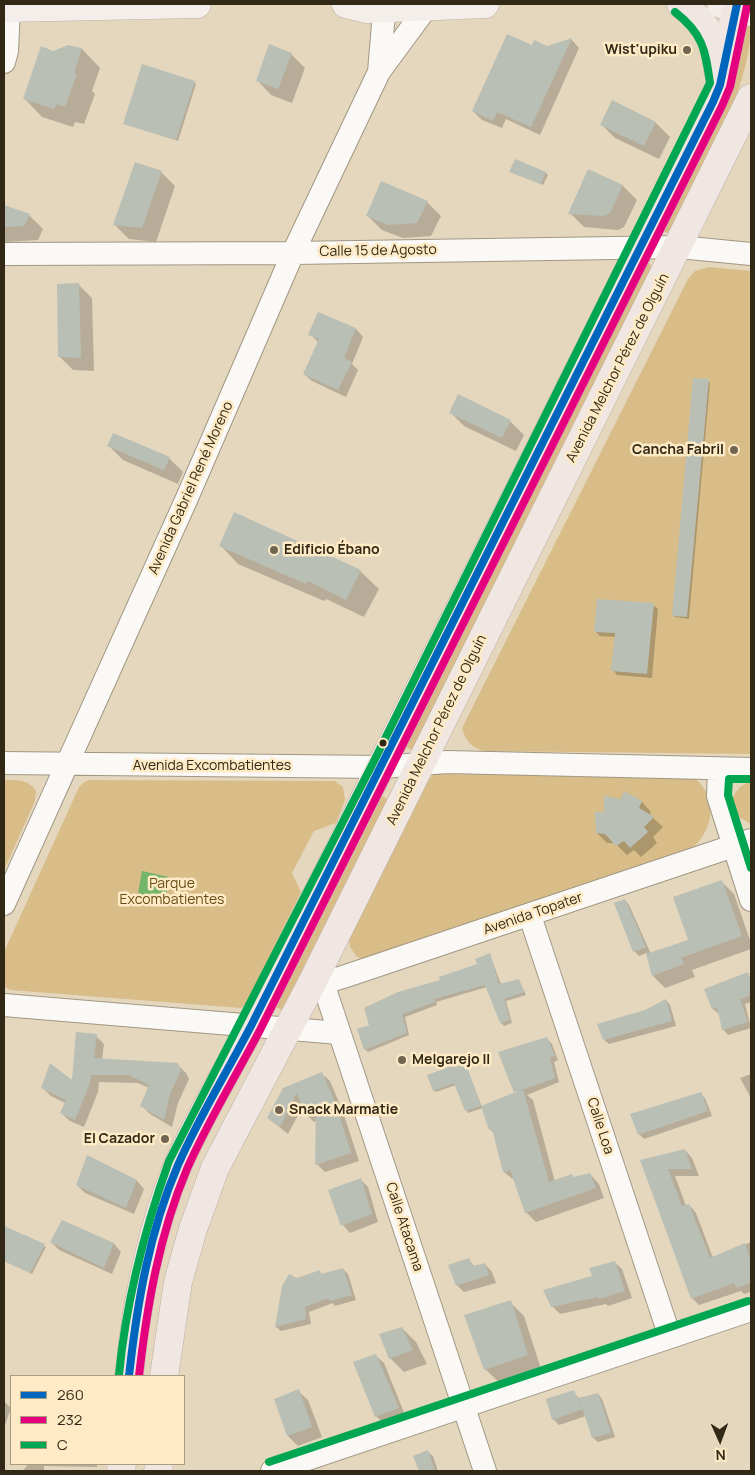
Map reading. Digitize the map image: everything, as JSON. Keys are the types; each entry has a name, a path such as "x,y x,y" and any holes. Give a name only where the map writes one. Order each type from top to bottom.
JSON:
{"highway":[{"path":"682,4 694,13 709,29 717,54 720,85"},
{"path":"129,1375 133,1333 143,1280 156,1229 178,1165 251,1026 382,767 720,85 736,7"},
{"name":"Avenida Melchor Pérez de Olguín","path":"164,1375 178,1282 193,1229 215,1168 287,1029 318,982 421,762 679,247 751,98"}],"main road":[{"path":"6,8 197,4"},
{"path":"346,4 366,9 387,6 485,4"}],"street":[{"name":"Avenida Gabriel René Moreno","path":"4,904 68,764 293,253 379,72 428,5"},
{"name":"Avenida Gabriel René Moreno","path":"379,72 382,24 387,6"},
{"path":"4,62 9,32 6,8"},
{"name":"Calle 15 de Agosto","path":"4,254 293,253 639,247 679,247 751,254"},
{"path":"421,762 751,769"},
{"name":"Avenida Excombatientes","path":"4,763 382,767 421,762"},
{"path":"719,769 718,796 742,843 751,900"},
{"name":"Avenida Topater","path":"318,982 530,916 742,843"},
{"name":"Calle Loa","path":"530,916 670,1337"},
{"name":"Calle Atacama","path":"318,982 339,1033 485,1471"},
{"path":"4,1005 339,1033"},
{"path":"272,1471 751,1310"}],"green space":[{"path":"747,22 751,23 749,49 743,76 733,104 709,159 670,234 663,231 732,92"},
{"path":"648,263 654,267 412,750 406,747"},
{"path":"709,267 751,271 751,754 484,751 476,748 467,740 462,728 688,279 695,271"},
{"path":"434,774 693,776 707,794 710,803 709,822 700,840 692,849 363,959 357,957 350,947 349,939 426,782"},
{"path":"4,780 26,782 36,791 35,801 4,870"},
{"name":"Parque Excombatientes","path":"90,780 335,781 343,787 345,800 336,823 314,831 292,873 301,892 246,1004 241,1008 10,990 4,986 4,952 79,787 84,782"},
{"path":"751,782 751,824 737,816 731,801 744,784"},
{"path":"382,796 388,799 282,1010 276,1007"}],"shaded area":[{"path":"142,871 169,877 165,904 137,899"}],"building":[{"path":"507,34 532,45 534,40 547,46 572,38 531,127 497,112 493,121 472,111"},
{"path":"269,44 292,53 278,89 256,81"},
{"path":"68,45 82,48 74,73 77,74 65,107 56,104 54,109 23,99 41,46 53,51"},
{"path":"142,64 195,81 176,140 123,124"},
{"path":"612,100 656,122 644,146 600,125"},
{"path":"515,159 546,172 541,184 509,172"},
{"path":"135,162 162,171 142,228 113,225"},
{"path":"588,169 623,185 610,213 603,216 568,214"},
{"path":"381,181 428,201 417,223 388,225 366,216"},
{"path":"4,205 30,214 24,226 4,227"},
{"path":"79,283 81,358 58,357 57,284"},
{"path":"318,312 356,328 344,358 352,362 338,390 303,374 319,339 308,335"},
{"path":"693,378 709,379 687,617 672,616"},
{"path":"458,394 511,420 502,438 449,413"},
{"path":"113,433 170,457 164,470 107,446"},
{"name":"Edificio Ébano","path":"234,512 361,570 346,600 308,581 306,584 219,546"},
{"path":"597,599 654,603 647,674 611,671 615,633 594,632"},
{"path":"624,791 642,801 639,808 654,817 644,827 648,832 630,848 624,841 616,846 605,834 596,833 595,812 604,812 604,796 621,799"},
{"path":"722,880 742,936 681,958 684,964 652,976 646,954 688,940 673,897"},
{"path":"625,899 646,947 633,952 614,903"},
{"path":"490,953 499,984 519,979 524,992 504,999 510,1020 500,1023 485,985 434,999 435,1002 402,1014 407,1033 364,1050 357,1029 369,1025 364,1008 398,992 440,980 439,977 477,964 475,959"},
{"path":"748,972 751,980 751,995 740,999 748,1022 722,1030 717,1007 712,1009 704,989"},
{"path":"666,999 672,1021 603,1040 597,1024 645,1010"},
{"path":"76,1032 97,1034 94,1058 178,1063 181,1070 170,1094 164,1120 140,1106 149,1085 129,1075 91,1075 90,1083 75,1120 60,1113 66,1100 41,1088 50,1063 72,1080"},
{"path":"547,1037 555,1056 550,1057 555,1078 514,1093 498,1052"},
{"path":"465,1061 481,1106 465,1111 454,1083 433,1091 427,1075"},
{"path":"322,1072 335,1102 351,1153 315,1165 316,1110 304,1115 297,1092 280,1127 267,1118 283,1088"},
{"path":"523,1089 549,1182 572,1174 573,1177 590,1173 596,1188 525,1213 510,1170 503,1172 492,1129 489,1130 481,1106"},
{"path":"701,1092 708,1111 638,1135 630,1114"},
{"path":"685,1149 692,1169 668,1169 682,1206 689,1204 710,1258 745,1243 751,1261 751,1283 736,1288 734,1283 691,1299 640,1160"},
{"path":"87,1155 137,1180 126,1208 76,1185"},
{"path":"361,1178 372,1214 341,1226 328,1190"},
{"path":"62,1220 114,1243 104,1268 50,1242"},
{"path":"4,1226 45,1244 30,1273 4,1261"},
{"path":"469,1258 473,1266 485,1263 489,1275 456,1286 448,1265"},
{"path":"615,1261 625,1291 599,1299 598,1297 551,1307 543,1290 592,1276 589,1268"},
{"path":"343,1268 352,1295 330,1301 328,1298 305,1307 306,1319 275,1327 282,1286 289,1274 297,1278 320,1270 321,1274"},
{"path":"511,1300 528,1355 484,1370 464,1315"},
{"path":"402,1327 413,1350 389,1359 379,1334"},
{"path":"376,1354 399,1408 375,1417 353,1362"},
{"path":"299,1389 312,1427 287,1436 274,1399"},
{"path":"574,1390 583,1409 552,1420 546,1399"},
{"path":"598,1393 611,1433 592,1438 579,1398"},
{"path":"428,1450 435,1471 419,1471 413,1456"}],"transit line":[{"name":"260","path":"129,1375 140,1295 152,1242 159,1216 178,1165 204,1112 251,1026 713,102 720,85 737,4"},
{"name":"232","path":"139,1375 150,1297 162,1245 177,1194 187,1169 213,1116 260,1030 722,106 730,87 747,6"},
{"name":"C","path":"119,1375 126,1320 137,1266 169,1161 373,763 710,83 701,43 692,28 675,12"},
{"name":"C","path":"751,779 729,779 728,795 751,868"},
{"name":"C","path":"269,1462 748,1301"}],"place":[{"name":"Wist'upiku","path":"687,50"},
{"name":"Cancha Fabril","path":"734,450"},
{"name":"Edificio Ébano","path":"274,550"},
{"name":"Melgarejo II","path":"402,1060"},
{"name":"Snack Marmatie","path":"279,1110"},
{"name":"El Cazador","path":"165,1139"}]}
